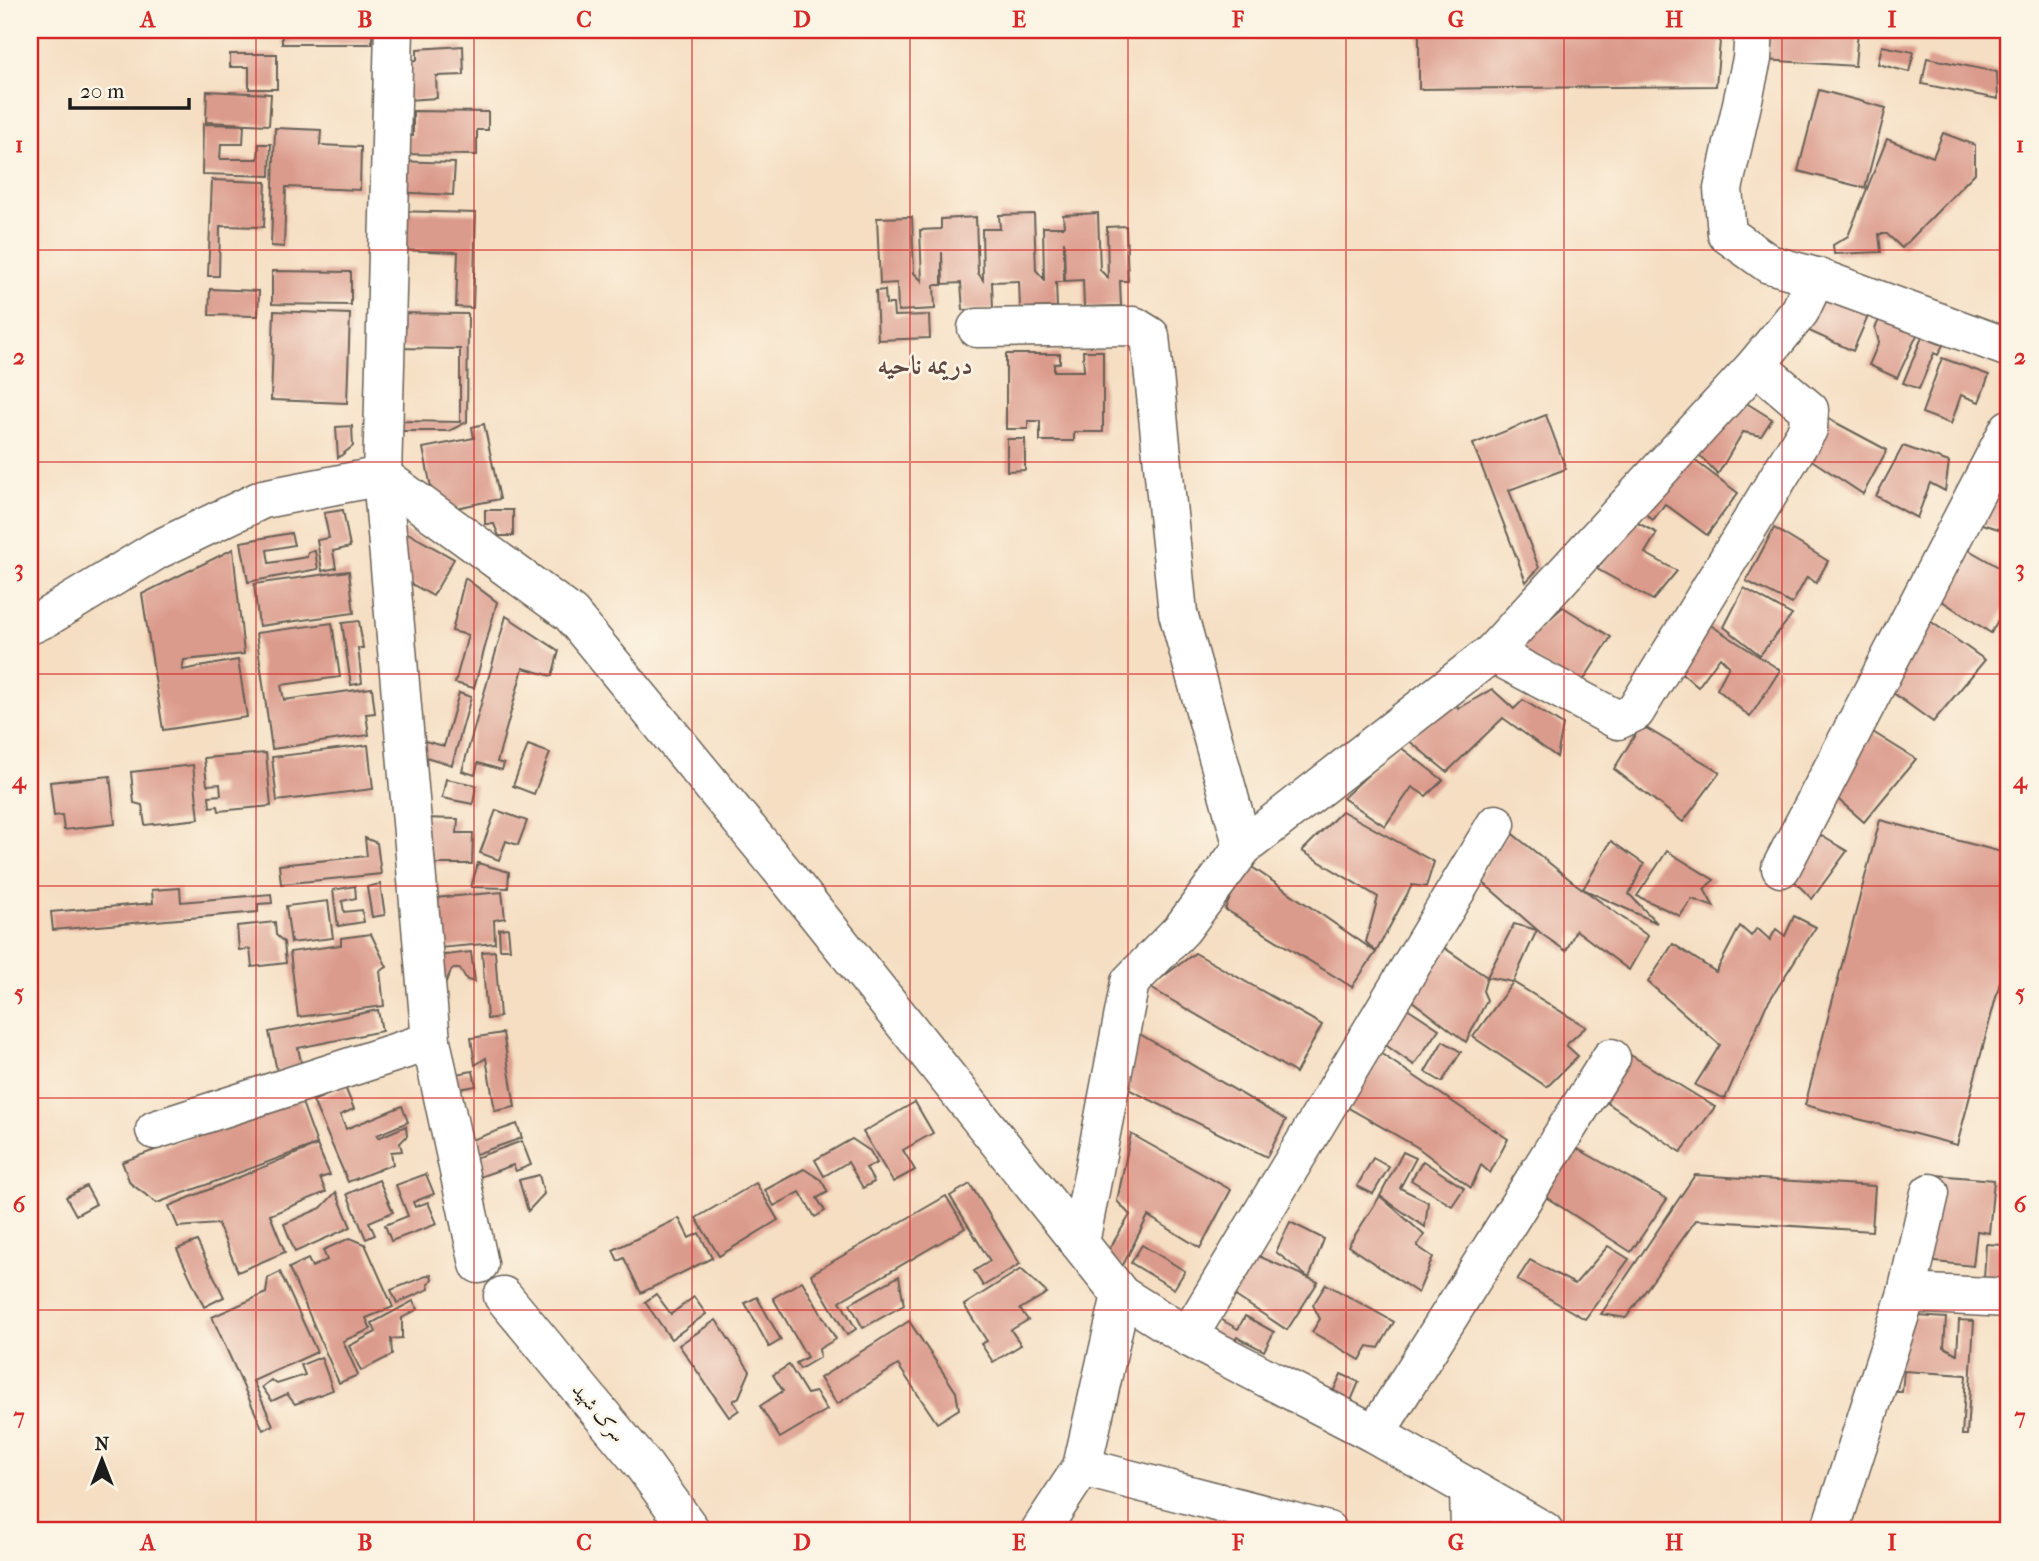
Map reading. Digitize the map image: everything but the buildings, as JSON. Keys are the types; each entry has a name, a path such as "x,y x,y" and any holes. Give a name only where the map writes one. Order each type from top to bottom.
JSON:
{"street":[{"path":"394,30 382,476 431,1041 479,1264"},
{"path":"1754,30 1752,59 1723,189 1727,234 1769,264 1816,277 2009,348"},
{"path":"1080,1243 1130,982 1182,929 1243,847 1492,653 1756,365 1800,311 1816,277"},
{"path":"977,328 1134,326 1150,336 1178,614 1243,847"},
{"path":"1492,653 1618,720 1635,712 1808,429 1809,410 1756,365"},
{"path":"1781,868 2009,429"},
{"path":"30,625 157,550 263,499 382,476 571,614 780,869 1121,1295 1188,1337 1375,1434 1544,1531"},
{"path":"1188,1337 1496,824"},
{"path":"155,1130 431,1041"},
{"path":"1375,1434 1611,1058"},
{"path":"1830,1531 1907,1293 1930,1193"},
{"path":"1907,1293 2009,1298"},
{"path":"1040,1531 1082,1467 1121,1295"},
{"name":"سرک شهید","path":"503,1296 644,1466 691,1531"},
{"path":"1082,1467 1328,1531"},
{"path":"1469,1488 1470,1531"}],"district":[{"name":"دریمه ناحیه","path":"925,365"}]}
